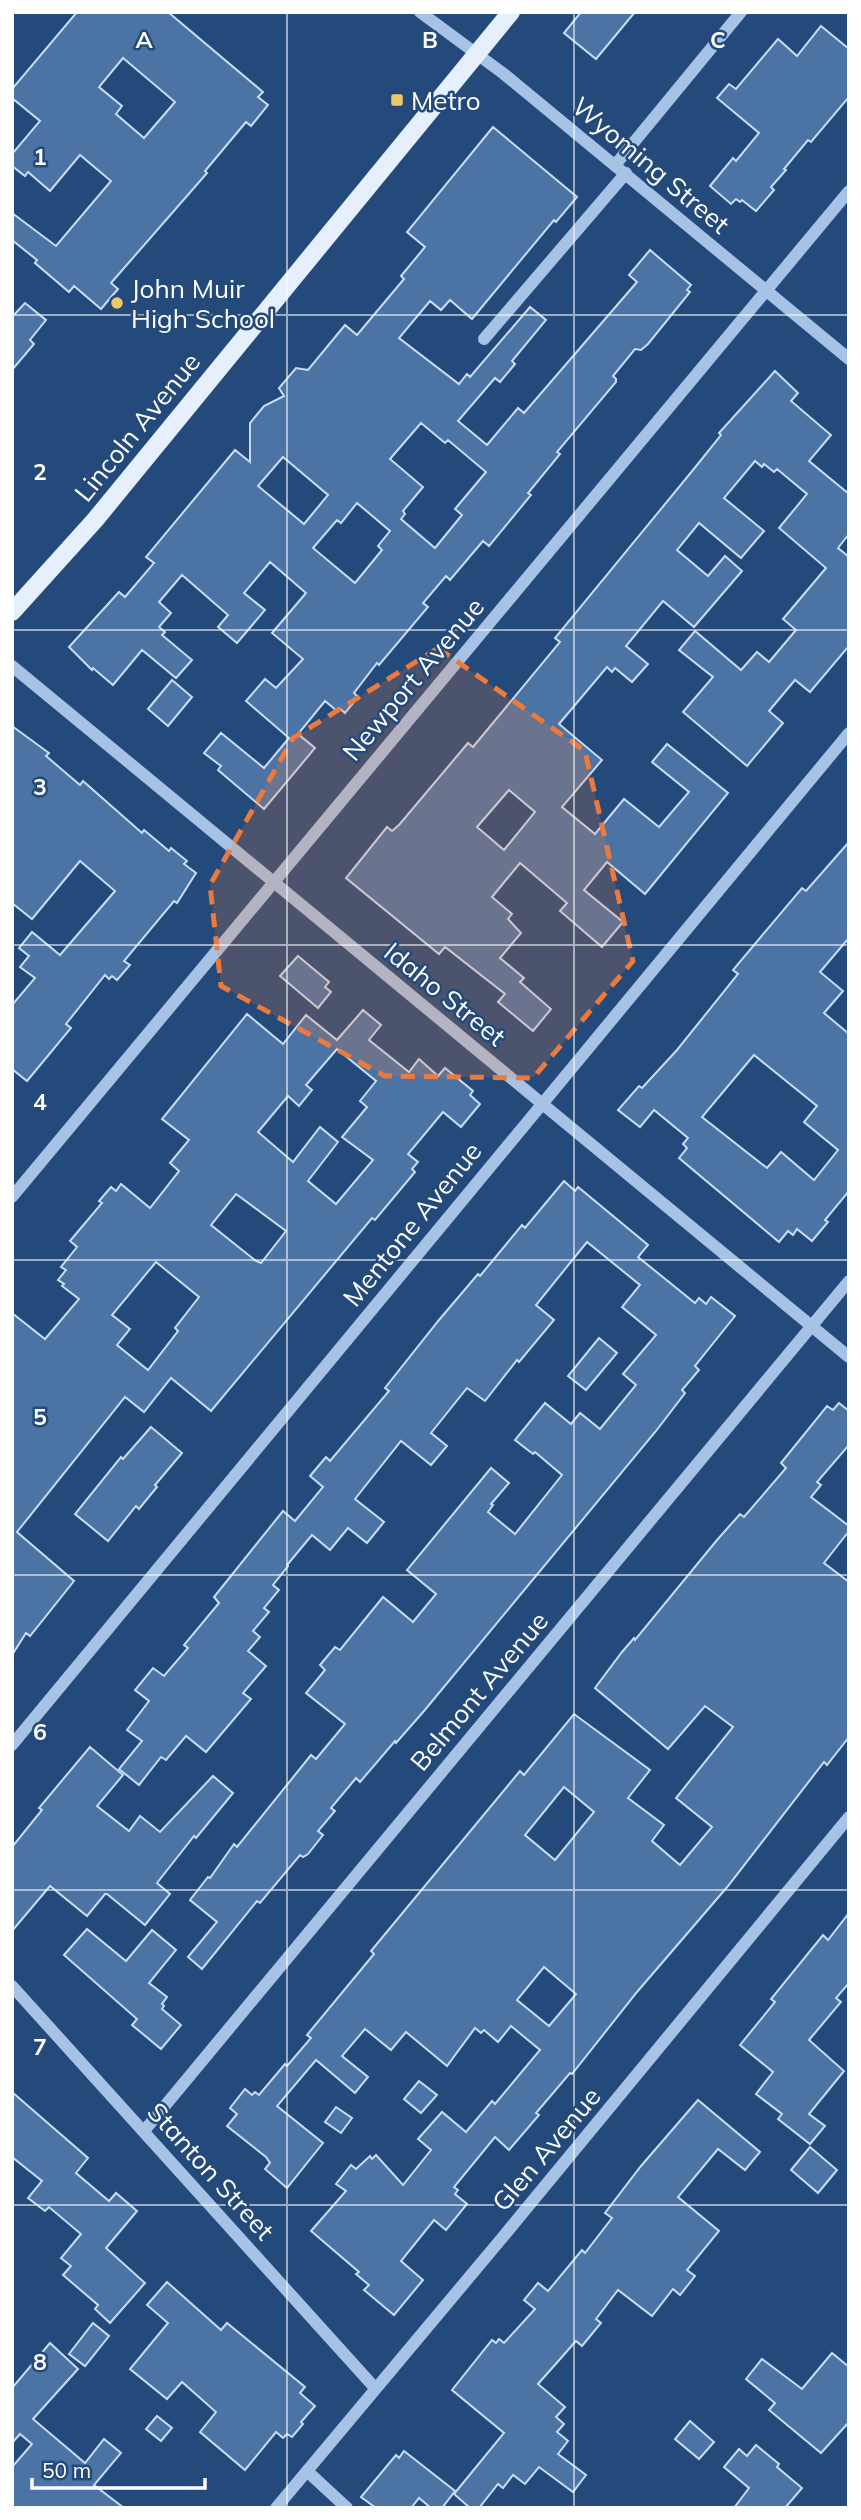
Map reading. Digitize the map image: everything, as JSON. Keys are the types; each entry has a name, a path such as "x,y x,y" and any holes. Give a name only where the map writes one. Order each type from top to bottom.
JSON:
{"main road":[{"name":"Lincoln Avenue","path":"12,612 95,520 511,12"}],"street":[{"name":"Wyoming Street","path":"420,12 442,30 478,52 849,359"},
{"path":"484,339 741,12"},
{"name":"Newport Avenue","path":"12,1197 849,191"},
{"name":"Idaho Street","path":"12,666 849,1357"},
{"name":"Mentone Avenue","path":"12,1745 849,733"},
{"name":"Belmont Avenue","path":"144,2131 849,1281"},
{"name":"Glen Avenue","path":"276,2508 849,1817"},
{"name":"Stanton Street","path":"12,1986 375,2388"},
{"path":"307,2471 348,2508"}],"highlighted area":[{"path":"438,648 585,751 633,961 533,1078 385,1076 221,986 210,885 293,738"}],"building":[{"path":"77,12 168,12 263,92 258,97 268,105 251,126 246,122 205,171 207,173 111,283 118,289 101,309 74,286 69,292 12,240 12,213 56,246 111,181 80,155 50,191 28,172 25,176 12,166 12,154 40,121 12,98 12,89","holes":["123,58 175,102 144,138 116,114 122,106 99,87"]},
{"path":"581,12 635,12 596,59 564,33"},
{"path":"821,26 849,49 849,97 784,169 786,170 771,187 774,190 756,211 742,200 740,202 736,199 731,204 710,186 733,158 736,161 759,133 717,98 729,84 736,89 778,39 797,56"},
{"path":"493,127 577,197 556,222 554,220 472,319 450,300 441,310 430,301 399,338 459,384 467,374 470,377 530,307 546,320 512,361 515,364 500,382 495,378 458,421 487,445 518,408 524,413 637,282 629,275 650,250 691,285 687,290 690,292 648,344 641,350 635,349 613,376 616,382 557,452 560,454 528,493 531,495 489,546 483,541 450,580 446,576 423,603 428,607 379,665 377,663 354,693 358,697 345,713 339,708 337,711 325,701 298,734 315,748 264,809 218,770 221,766 204,753 221,733 264,768 289,738 246,701 265,679 276,688 303,659 272,633 306,593 270,562 244,593 265,610 237,643 218,627 228,615 182,575 159,602 171,613 159,627 165,632 162,635 192,660 176,678 142,650 113,685 93,668 92,670 69,647 119,592 125,597 154,563 146,557 235,450 250,462 250,423 264,406 284,396 279,388 296,368 308,370 345,325 357,335 404,279 401,276 425,247 407,232","holes":["421,423 445,443 448,440 486,472 455,509 462,515 435,548 401,519 405,514 403,511 423,487 390,459","283,457 328,495 304,524 258,486","357,503 390,531 378,546 382,550 355,583 313,548 337,520 341,523"]},
{"path":"25,303 46,320 30,340 34,344 12,370 12,317"},
{"path":"775,371 798,393 791,401 831,435 809,461 849,494 849,534 838,548 849,557 849,646 810,692 795,680 769,711 783,723 747,766 683,712 713,677 679,650 695,631 741,670 757,652 769,662 796,630 783,619 826,568 779,528 807,494 777,469 774,472 755,461 724,498 764,531 741,558 699,523 677,550 708,576 725,556 742,571 694,627 663,601 626,646 648,664 632,682 615,668 612,672 607,667 559,724 602,760 562,807 595,834 624,799 659,827 689,792 652,762 667,744 728,793 645,894 607,862 584,890 623,922 602,947 560,911 567,903 520,863 492,897 512,914 508,919 521,933 500,958 524,978 520,982 551,1009 533,1031 498,1002 505,994 445,947 439,954 346,878 387,827 392,831 399,825 468,743 473,747 560,642 555,638 721,435 719,433","holes":["509,790 535,812 504,850 477,827"]},
{"path":"172,680 192,697 168,726 148,709"},
{"path":"12,726 49,753 46,756 80,785 83,781 142,833 144,830 169,851 171,848 187,861 184,864 196,873 177,903 174,901 124,961 130,965 117,980 112,976 109,979 105,975 66,1024 71,1028 27,1081 12,1069 12,1005 35,978 20,967 29,956 19,948 32,932 60,955 115,891 80,861 32,919 12,903"},
{"path":"849,842 849,938 820,972 843,991 824,1013 849,1034 849,1191 812,1241 797,1229 793,1235 788,1231 779,1242 679,1158 687,1148 683,1144 688,1138 654,1110 640,1127 618,1110 677,1050 738,974 733,970 802,888 806,891","holes":["754,1055 817,1106 804,1122 838,1150 814,1180 781,1152 767,1168 702,1117"]},
{"path":"298,956 329,982 325,987 331,992 318,1008 280,976"},
{"path":"363,1010 381,1025 369,1040 409,1072 419,1059 438,1076 445,1068 473,1091 470,1095 480,1104 461,1127 443,1112 408,1154 418,1162 412,1169 415,1172 375,1220 372,1218 211,1411 171,1378 144,1412 125,1397 17,1532 74,1581 30,1636 26,1633 12,1655 12,1313 45,1339 79,1299 58,1280 66,1270 61,1267 77,1247 70,1241 102,1203 99,1201 111,1187 116,1191 121,1184 150,1208 179,1171 170,1163 189,1140 162,1119 247,1014 283,1044 306,1015 337,1040","holes":["337,1049 376,1081 360,1101 367,1107 342,1137 373,1160 336,1204 308,1181 338,1142 320,1127 293,1162 258,1132 288,1096 299,1106 312,1090 306,1085","236,1194 286,1231 261,1263 211,1225","156,1262 199,1297 175,1328 178,1331 148,1370 117,1345 130,1329 112,1315"]},
{"path":"564,1181 575,1191 578,1187 648,1245 638,1257 695,1303 699,1298 706,1304 711,1297 735,1316 695,1366 699,1370 682,1390 685,1393 656,1431 424,1711 360,1782 356,1778 331,1808 335,1811 318,1831 323,1835 308,1854 303,1857 300,1855 260,1903 257,1901 202,1969 188,1957 217,1922 190,1900 208,1877 210,1878 234,1844 237,1847 311,1755 316,1759 345,1724 306,1693 325,1670 320,1665 335,1647 340,1650 383,1597 413,1622 436,1594 407,1570 491,1468 509,1483 491,1504 493,1505 488,1512 515,1534 562,1475 535,1452 533,1454 515,1440 545,1403 571,1424 580,1413 600,1429 636,1385 623,1374 656,1335 622,1307 640,1285 587,1242 536,1305 554,1320 519,1362 517,1360 485,1401 467,1388 431,1433 447,1446 431,1465 401,1441 355,1499 384,1522 367,1543 348,1528 330,1550 312,1535 287,1565 273,1585 279,1590 264,1608 269,1612 253,1631 260,1637 248,1651 266,1666 243,1693 251,1699 206,1752 186,1736 166,1760 161,1757 139,1785 119,1769 142,1741 127,1730 149,1701 135,1690 153,1668 164,1676 188,1648 184,1645 219,1603 214,1597 283,1511 295,1521 323,1487 310,1476 326,1457 330,1461 389,1391 385,1388 439,1320 522,1225 525,1228"},
{"path":"599,1338 617,1353 586,1390 568,1376"},
{"path":"839,1403 849,1411 849,1445 817,1482 821,1485 811,1497 849,1526 849,1531 824,1563 849,1582 849,1737 827,1765 824,1762 728,1886 637,1992 572,2074 570,2073 536,2113 539,2115 509,2150 495,2137 454,2187 458,2190 455,2194 467,2204 446,2230 434,2220 401,2261 423,2280 394,2315 364,2290 369,2285 356,2274 359,2272 311,2231 346,2191 336,2184 351,2165 356,2169 370,2156 372,2159 376,2155 403,2185 431,2150 418,2139 442,2112 466,2132 492,2101 495,2104 540,2050 511,2026 498,2042 484,2030 481,2033 475,2028 447,2066 406,2032 391,2050 365,2029 342,2056 368,2077 355,2093 316,2060 277,2106 323,2143 287,2188 265,2169 270,2163 266,2157 227,2126 237,2114 230,2108 245,2089 252,2095 255,2092 259,2095 285,2064 287,2066 311,2038 307,2035 374,1954 371,1951 520,1771 524,1775 574,1714 650,1770 628,1798 664,1825 652,1841 680,1865 712,1827 676,1798 733,1727 705,1706 668,1749 595,1688 717,1540 740,1514 744,1517 786,1468 781,1463 827,1406 833,1410","holes":["564,1787 594,1812 555,1860 525,1835","544,1967 576,1994 549,2026 517,2000"]},
{"path":"151,1427 182,1453 139,1509 136,1506 108,1541 75,1514 121,1457 123,1459"},
{"path":"90,1747 123,1775 97,1806 129,1831 140,1816 160,1832 213,1776 233,1793 157,1883 170,1894 145,1925 107,1894 87,1916 50,1886 12,1931 12,1847 42,1810 39,1808"},
{"path":"849,1913 849,1983 836,1998 841,2002 809,2040 844,2071 809,2114 825,2126 810,2144 778,2119 782,2114 756,2094 773,2072 740,2045 775,2002 771,1999 823,1935 828,1940"},
{"path":"87,1929 126,1961 152,1930 176,1950 149,1983 167,1997 162,2009 181,2025 161,2049 132,2025 137,2019 64,1955"},
{"path":"419,2081 437,2095 421,2113 404,2099"},
{"path":"12,2092 88,2158 76,2173 109,2201 116,2193 137,2211 106,2248 145,2283 110,2323 95,2309 98,2305 63,2275 71,2266 61,2258 81,2234 49,2207 45,2211 28,2198 42,2181 12,2157"},
{"path":"698,2100 760,2152 745,2170 718,2149 678,2197 719,2231 687,2270 695,2276 680,2295 673,2289 652,2316 618,2290 596,2319 601,2323 582,2346 576,2341 538,2384 565,2407 556,2417 564,2424 557,2432 568,2441 558,2454 586,2475 573,2492 539,2467 525,2484 513,2475 503,2488 498,2484 479,2508 470,2508 454,2494 504,2433 452,2390 492,2340 496,2343 499,2339 504,2343 535,2309 524,2300 538,2283 548,2291 582,2250 585,2253 612,2218 605,2213"},
{"path":"336,2107 352,2118 341,2133 325,2122"},
{"path":"810,2147 837,2170 818,2193 791,2170"},
{"path":"167,2282 221,2330 227,2323 305,2387 300,2393 315,2406 292,2437 287,2434 283,2438 276,2432 245,2470 200,2432 216,2412 182,2382 167,2399 130,2369 168,2323 147,2305"},
{"path":"93,2323 109,2336 85,2366 69,2354"},
{"path":"50,2343 78,2369 33,2419 85,2463 104,2439 121,2453 94,2485 124,2508 12,2508 12,2467 32,2444 20,2434 12,2443 12,2388"},
{"path":"832,2353 849,2367 849,2422 821,2453 769,2410 775,2403 746,2379 762,2359 802,2389"},
{"path":"157,2416 172,2428 161,2441 146,2429"},
{"path":"690,2421 714,2442 699,2459 675,2439"},
{"path":"756,2445 802,2488 785,2508 734,2508 749,2488 724,2467 739,2449 747,2456"},
{"path":"404,2451 455,2491 442,2508 431,2508 419,2498 411,2508 376,2508 361,2497 396,2455 399,2458"}],"place":[{"name":"Metro","path":"397,100"},
{"name":"John Muir High School","path":"117,303"}]}
